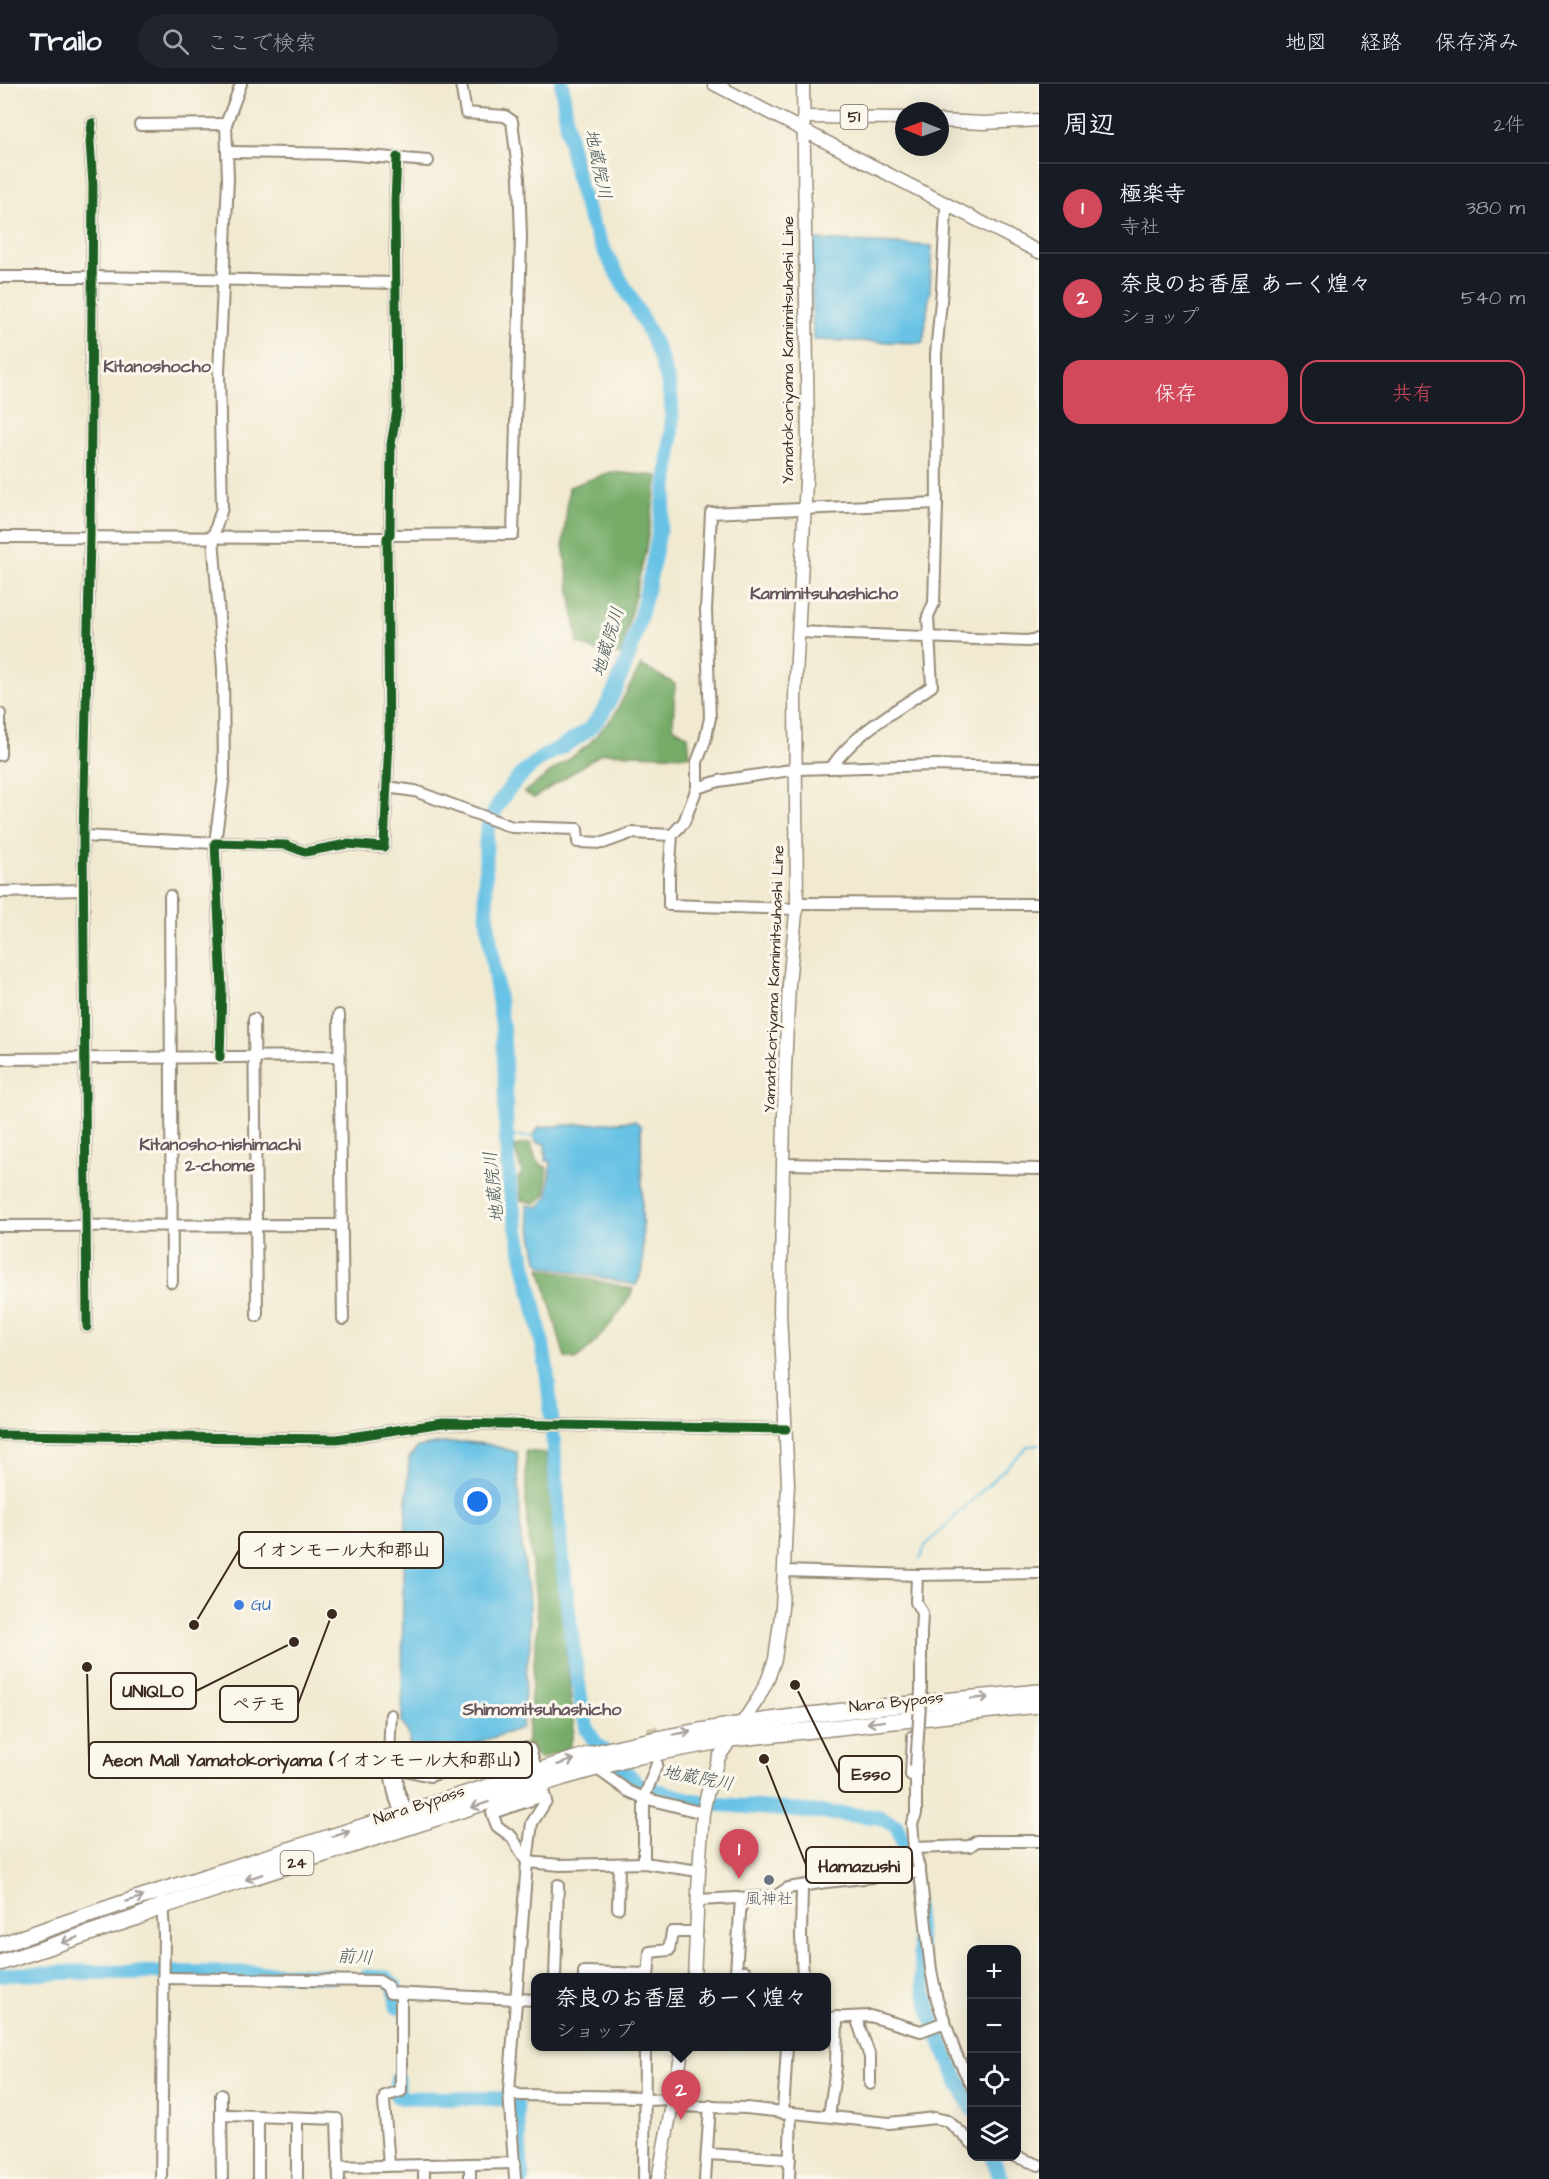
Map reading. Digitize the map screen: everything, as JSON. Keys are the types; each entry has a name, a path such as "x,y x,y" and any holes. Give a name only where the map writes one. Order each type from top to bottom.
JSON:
{"highway":[{"name":"Nara Bypass","path":"0,1945 539,1790 596,1763 625,1745 742,1723 822,1712 1039,1692"},
{"name":"Nara Bypass","path":"0,1963 135,1918 161,1899 596,1763 731,1738 1039,1705"}],"main road":[{"path":"714,84 1039,252"},
{"name":"Yamatokoriyama Kamimitsuhashi Line","path":"694,1973 703,1812 707,1794 719,1757 758,1699 775,1659 780,1633 784,1571 788,1484 780,1312 785,1164 785,1068 796,906 795,698 808,442 803,84"},
{"name":"51","path":"804,117 895,117"},
{"path":"949,121 984,123 1039,120"},
{"path":"658,2179 682,2051"}],"street":[{"path":"220,1057 222,989 215,843 224,764 223,669 213,537 222,508 219,372 228,179 226,124 241,84"},
{"path":"0,537 513,534 521,236 519,178 512,122 505,116 466,113 461,84"},
{"path":"87,1327 83,836 90,537 93,185 90,142 92,123"},
{"path":"140,125 226,124"},
{"path":"227,152 344,154 428,161"},
{"path":"83,836 286,845 305,852 347,844 384,847 389,738 388,536 391,444 397,410 395,201 397,157"},
{"path":"831,768 841,753 855,739 932,686 928,615 934,603 937,503 936,354 948,205"},
{"path":"0,277 397,283"},
{"path":"937,503 711,513 706,610 710,718 697,762 697,788 684,822 672,836 669,906 1039,904"},
{"path":"798,632 1027,641 1039,639"},
{"path":"0,714 0,755"},
{"path":"697,788 719,781 797,769 934,765 1039,768"},
{"path":"386,787 415,791 512,827 577,829 578,842 603,843 631,833 672,836"},
{"path":"0,892 84,890"},
{"path":"170,896 172,1282"},
{"path":"339,1015 343,1319"},
{"path":"254,1019 257,1316"},
{"path":"0,1059 339,1056"},
{"path":"785,1164 1039,1169"},
{"path":"0,1226 341,1225"},
{"path":"0,1435 319,1440 444,1423 786,1429"},
{"path":"784,1571 917,1575 1039,1573"},
{"path":"912,1823 916,1814 916,1766 921,1690 922,1613 916,1602 917,1575"},
{"path":"391,1715 389,1748 391,1787 398,1806 404,1804 398,1789 397,1768 430,1776 523,1748 530,1749 534,1762"},
{"path":"915,1717 910,1767 912,1823 931,1970 943,2023 967,2076"},
{"path":"596,1763 628,1791 647,1792 703,1812"},
{"path":"644,1863 647,1792 657,1764"},
{"path":"527,1862 512,1838 497,1826 492,1813 537,1798 539,1790"},
{"path":"515,2179 509,2091 527,1862 532,1823 546,1800 539,1790"},
{"path":"914,1848 970,1846 977,1841 1039,1841"},
{"path":"527,1862 560,1865 644,1863 699,1871"},
{"path":"618,1908 619,1865"},
{"path":"698,1900 776,1896 788,1888 919,1872"},
{"path":"555,1973 558,1885"},
{"path":"802,1887 803,1973"},
{"path":"161,1899 163,1973 161,2179"},
{"path":"741,1899 735,1971 745,1971 745,1973"},
{"path":"648,1973 650,1952 669,1950 672,1932 697,1932"},
{"path":"163,1973 379,1981 395,1993 531,2000"},
{"path":"584,1973 600,1973"},
{"path":"382,2179 385,2166 385,2096 401,2091 395,1993"},
{"path":"829,2116 836,2067 832,2018 870,2016 921,2031 943,2023"},
{"path":"856,2017 870,2057 870,2084"},
{"path":"644,2179 645,2051"},
{"path":"787,2051 789,2179"},
{"path":"509,2091 519,2095 645,2098 889,2123 935,2118 948,2121 967,2138"},
{"path":"221,2096 222,2179"},
{"path":"705,2179 710,2106"},
{"path":"221,2117 228,2115 337,2119 339,2179"},
{"path":"258,2116 258,2179"},
{"path":"297,2118 297,2179"},
{"path":"707,2154 790,2159"},
{"path":"1021,2159 1039,2165"},
{"path":"338,2166 515,2163"},
{"path":"470,2164 470,2179"},
{"path":"424,2165 424,2179"}],"green space":[{"path":"611,472 658,476 645,553 621,654 605,655 578,643 563,545 569,487"},
{"path":"641,665 675,684 673,727 688,736 690,756 602,753 534,798 524,792 588,745 613,717"},
{"path":"530,1143 537,1162 547,1168 546,1194 536,1203 521,1200 518,1178 522,1173 514,1146"},
{"path":"540,1268 633,1289 624,1306 607,1328 590,1348 575,1360 565,1358"},
{"path":"526,1451 546,1453 574,1729 570,1748 540,1759 526,1747 538,1621 526,1509"}],"water":[{"path":"816,240 932,246 930,291 923,343 813,340 811,245"},
{"path":"635,1121 641,1126 643,1269 636,1285 543,1266 537,1260 527,1208 527,1205 539,1207 548,1196 551,1161 546,1161 545,1144 536,1142 533,1137 539,1127"},
{"path":"465,1442 486,1444 517,1452 521,1538 530,1605 530,1645 522,1728 430,1758 410,1747 408,1733 402,1722 403,1578 409,1458 418,1447"}],"waterway":[{"name":"地蔵院川","path":"562,84 570,145 585,204 600,242 656,347 670,391 672,415 666,486 649,580 637,627 608,704 590,728 539,760 523,773 508,790 491,818 486,841 486,903 504,1045 510,1188 547,1373 564,1573 582,1707 587,1729 596,1744 641,1786 714,1804 879,1817 896,1826 909,1862 927,2000 944,2048 971,2107"},
{"path":"507,1136 533,1137"},
{"path":"920,1559 925,1546 1028,1446 1039,1445"},
{"name":"前川","path":"0,1975 76,1972 269,1973 333,1976"},
{"name":"前川","path":"366,1977 387,1978 395,1986 397,2007"},
{"name":"前川","path":"397,2079 397,2096 403,2098 516,2099 522,2179"},
{"name":"地蔵院川","path":"994,2161 1001,2179"}],"tunnel":[{"path":"652,1727 655,1746"}],"cycle path":[{"path":"87,1327 83,836 90,537 93,185 90,142 92,123"},
{"path":"220,1057 222,989 215,843 286,845 305,852 347,844 384,847 389,738 387,538 390,535 391,444 397,410 395,201 397,157"},
{"path":"0,1435 337,1439 443,1423 786,1429"}],"place":[{"name":"GU","path":"239,1605"},
{"name":"ペテモ","path":"332,1614"},
{"name":"イオンモール大和郡山","path":"194,1625"},
{"name":"UNIQLO","path":"294,1642"},
{"name":"Aeon Mall Yamatokoriyama (イオンモール大和郡山)","path":"87,1667"},
{"name":"Esso","path":"795,1685"},
{"name":"Hamazushi","path":"764,1759"},
{"name":"極楽寺","path":"739,1879"},
{"name":"風神社","path":"769,1880"},
{"name":"奈良のお香屋 あーく煌々","path":"681,2120"}],"district":[{"name":"Kitanoshocho","path":"157,366"},
{"name":"Kamimitsuhashicho","path":"824,593"},
{"name":"Kitanosho-nishimachi 2-chome","path":"220,1154"},
{"name":"Shimomitsuhashicho","path":"542,1709"}]}
